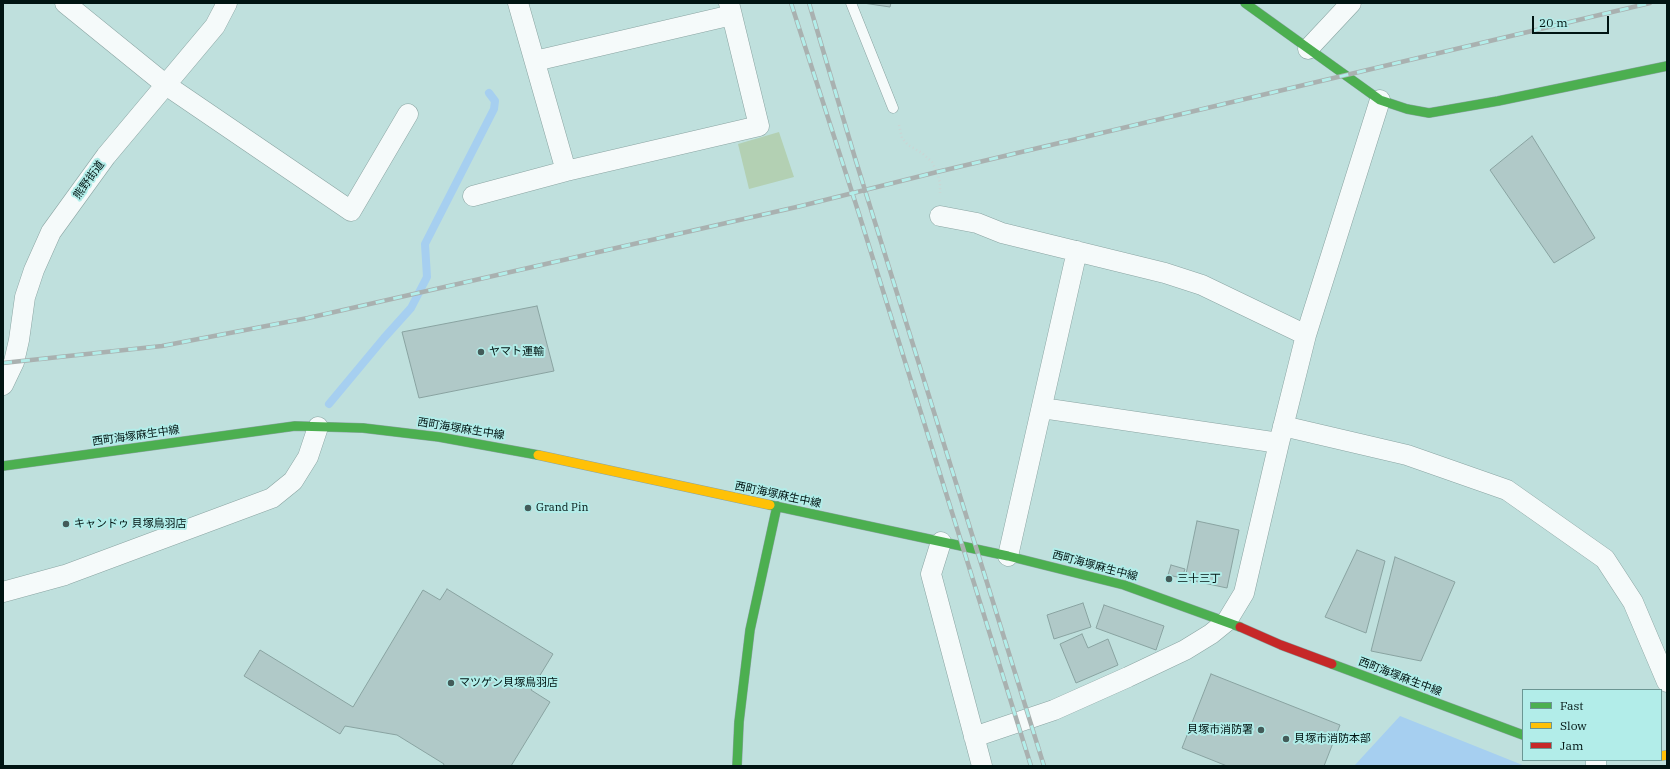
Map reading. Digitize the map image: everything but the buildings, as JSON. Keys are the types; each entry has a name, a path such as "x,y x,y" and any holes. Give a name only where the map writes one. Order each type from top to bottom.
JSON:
{"street":[{"path":"65,3 166,85 351,211 408,114"},
{"name":"熊野街道","path":"3,385 14,362 19,340 24,297 50,232 106,156 215,26 227,3"},
{"path":"518,3 566,171"},
{"path":"1245,3 1380,100 1407,109 1429,113 1498,101 1667,66"},
{"path":"1308,49 1351,3"},
{"path":"473,196 566,171 759,126 730,9 535,61"},
{"path":"974,737 1054,710 1185,650 1211,634 1226,620 1244,593 1281,434 1306,336 1380,100"},
{"path":"940,216 977,223 1002,233 1165,273 1202,285 1306,336"},
{"path":"1008,556 1077,251"},
{"path":"1042,408 1281,434 1407,455 1507,490 1605,559 1633,602 1667,682"},
{"name":"西町海塚麻生中線","path":"3,466 295,426 363,428 438,436 528,453 1008,556 1124,585 1226,620 1281,645 1522,735"},
{"path":"3,592 64,575 272,498 293,481 308,457 318,427"},
{"path":"737,766 739,722 750,630 777,506"},
{"path":"941,542 931,574 982,766"}],"lane":[{"path":"851,3 893,108"}],"path":[{"path":"893,108 902,138 908,145 922,153 932,162 937,172 940,183 940,216"}],"green space":[{"path":"779,132 794,177 749,189 738,144"}],"water":[{"path":"1400,716 1525,766 1354,766"}],"waterway":[{"path":"329,404 411,308 427,277 425,244 494,109 495,101 489,93"}],"railway":[{"path":"791,3 860,217 1031,766"},
{"path":"809,3 855,158 1044,766"},
{"path":"3,363 162,346 308,318 801,206 937,172 1650,3"}],"traffic: fast":[{"path":"1245,3 1380,100 1407,109 1429,113 1498,101 1667,66"},
{"path":"3,466 295,426 363,428 439,437 538,455"},
{"path":"770,505 1008,556 1124,585 1240,627"},
{"path":"737,766 739,722 750,630 777,506"},
{"path":"1332,664 1522,735"}],"traffic: slow":[{"path":"538,455 770,505"},
{"path":"1662,756 1667,755"}],"traffic: jam":[{"path":"1240,627 1281,645 1332,664"}],"place":[{"name":"ヤマト運輸","path":"481,352"},
{"name":"Grand Pin","path":"528,508"},
{"name":"キャンドゥ 貝塚鳥羽店","path":"66,524"},
{"name":"三十三丁","path":"1169,579"},
{"name":"マツゲン貝塚鳥羽店","path":"451,683"},
{"name":"貝塚市消防署","path":"1261,730"},
{"name":"貝塚市消防本部","path":"1286,739"}]}
